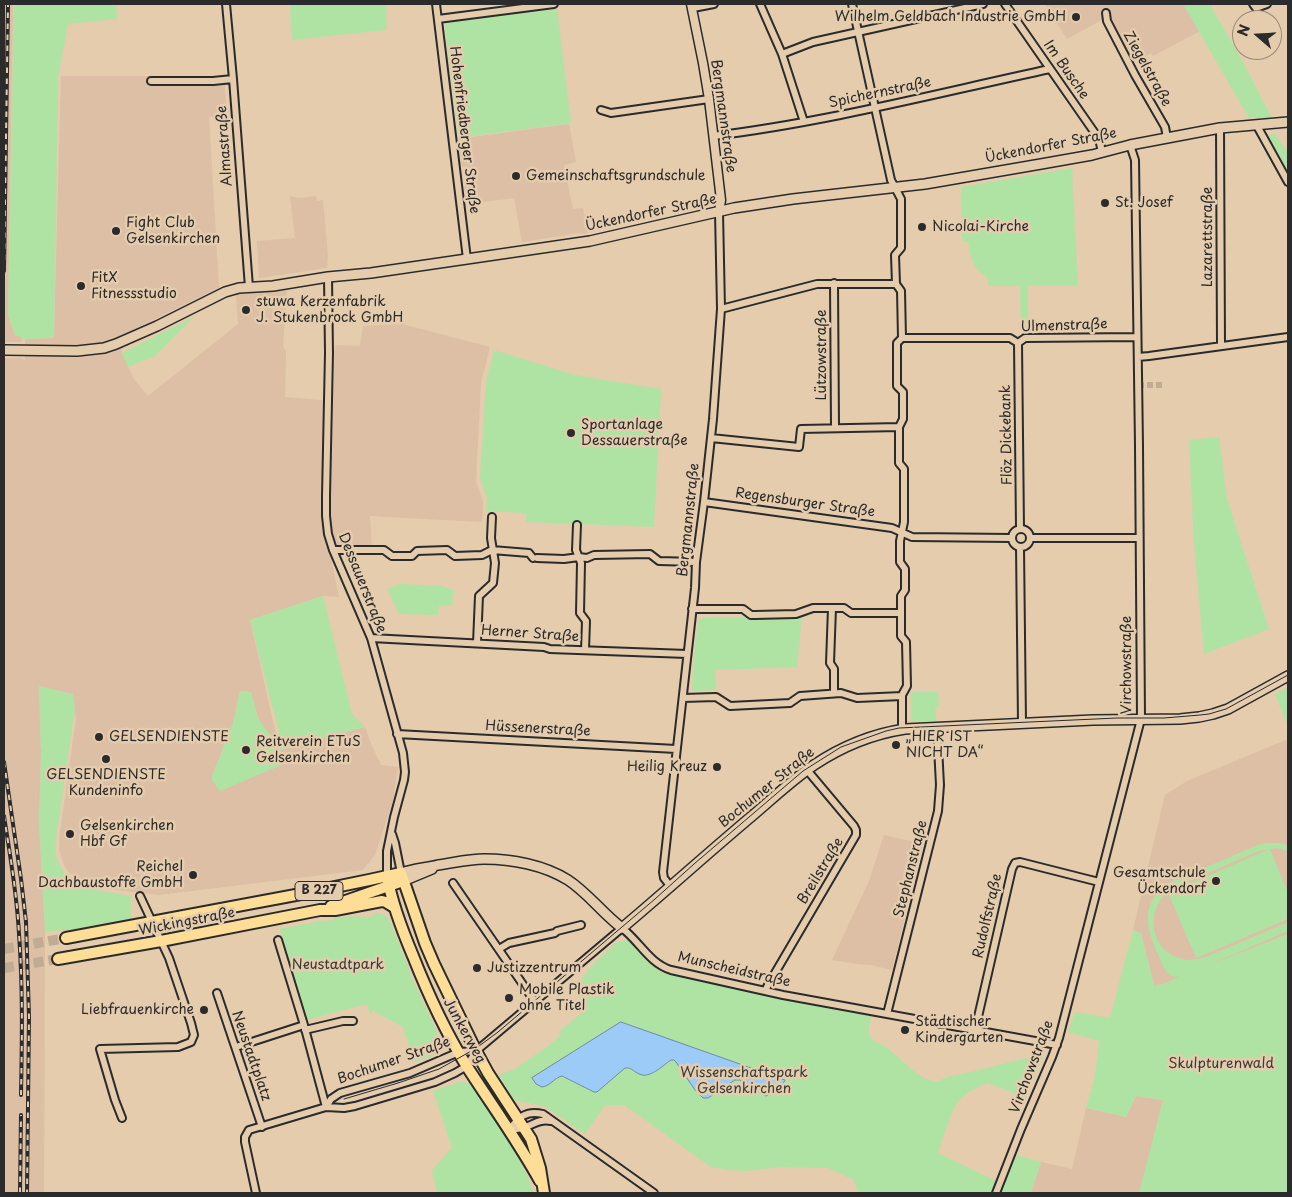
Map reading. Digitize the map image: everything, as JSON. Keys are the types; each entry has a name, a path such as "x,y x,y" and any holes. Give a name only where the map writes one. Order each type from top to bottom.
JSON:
{"main road":[{"name":"Ückendorfer Straße","path":"4,350 77,351 104,348 157,326 225,292 249,287 371,273 590,241 734,208 925,184 1041,164 1220,128 1288,122"},
{"name":"Bochumer Straße","path":"622,928 807,770 843,748 902,729 1199,717 1228,709 1288,676"},
{"name":"Munscheidstraße","path":"402,877 426,872 439,865 482,859 512,861 545,870 568,881 622,928"},
{"name":"Wickingstraße","path":"66,938 402,877"},
{"name":"Junkerweg","path":"402,877 425,943 476,1051 531,1139 540,1168 543,1190"},
{"name":"Wickingstraße","path":"320,910 387,881"},
{"name":"Junkerweg","path":"387,881 394,907 426,988 467,1066 528,1159 543,1190"},
{"name":"Wickingstraße","path":"58,959 161,942 320,910 335,910 382,901 394,907"}],"street":[{"name":"Almastraße","path":"226,4 249,287"},
{"name":"Hohenfriedberger Straße","path":"436,4 467,259"},
{"path":"438,19 554,4"},
{"path":"692,6 714,4"},
{"path":"760,4 782,54 804,122"},
{"path":"852,4 891,180 901,199 901,248 896,255 896,284 902,291 902,338 897,343 897,386 903,392 903,419 899,426 898,463 904,469 904,522 900,540 900,562 905,569 905,590 901,596 901,636 906,642 907,686 902,696 902,729"},
{"path":"782,54 813,42 984,4"},
{"name":"Im Busche","path":"1005,4 1099,139 1102,152"},
{"path":"1253,4 1256,8 1267,4"},
{"name":"Bergmannstraße","path":"671,887 664,878 663,872 711,438 721,310 719,212 721,200 709,99 692,6"},
{"name":"Ziegelstraße","path":"1106,12 1107,21 1165,127 1167,138"},
{"name":"Spichernstraße","path":"713,136 744,133 875,108 1050,69"},
{"path":"151,81 213,81 233,79"},
{"path":"601,110 611,112 709,99"},
{"path":"1256,124 1288,182"},
{"name":"Lazarettstraße","path":"1220,128 1221,346"},
{"name":"Virchowstraße","path":"996,1193 1057,1045 1140,720 1138,356 1134,160 1130,145"},
{"name":"Dessauerstraße","path":"328,277 329,353 326,516 328,534 332,550 371,638 403,753 405,772 387,851 387,881"},
{"name":"Lützowstraße","path":"834,283 835,427"},
{"path":"721,310 817,284 896,284"},
{"name":"Ulmenstraße","path":"902,338 1010,338 1018,342 1025,338 1137,337"},
{"path":"1138,356 1288,337"},
{"name":"Flöz Dickebank","path":"1018,342 1020,528"},
{"path":"711,438 799,447 801,429 899,426"},
{"name":"Regensburger Straße","path":"704,502 892,528 912,537 1011,538"},
{"path":"477,643 479,596 493,583 492,517"},
{"path":"577,525 576,550 581,563 580,613 586,621 585,650"},
{"path":"1020,528 1030,534 1030,538 1026,545 1020,547 1015,545 1011,538 1013,532 1020,528"},
{"path":"1030,538 1139,538"},
{"path":"1020,547 1022,723"},
{"path":"332,550 384,550 392,556 412,556 417,551 447,550 455,556 482,555 492,550 529,552 535,558 564,559 587,558 594,554 650,554 659,561 696,562"},
{"path":"692,609 743,609 751,615 796,614 813,608 844,608 851,613 901,613"},
{"path":"832,608 830,663 834,669 834,693"},
{"name":"Herner Straße","path":"371,638 544,647 550,649 687,654"},
{"path":"682,698 716,697 730,706 790,703 800,696 834,693 842,693 857,698 902,696"},
{"name":"Stephanstraße","path":"887,1014 938,811 940,785 937,727"},
{"name":"Hüssenerstraße","path":"397,734 676,749"},
{"name":"Breilstraße","path":"765,991 856,835 854,826 807,770"},
{"name":"Dessauerstraße","path":"391,833 402,877"},
{"name":"Rudolfstraße","path":"975,1030 1014,863 1020,862 1099,882"},
{"path":"453,883 534,1002"},
{"name":"Wickingstraße","path":"140,896 152,923"},
{"path":"122,1118 114,1100 100,1049 178,1047 191,1042 194,1035 169,958 152,923"},
{"path":"499,950 509,943 581,925"},
{"name":"Munscheidstraße","path":"622,928 662,967 765,991 1057,1045"},
{"name":"Bochumer Straße","path":"256,1193 245,1142 245,1136 249,1130 326,1107 344,1108 355,1106 435,1082 455,1073 467,1066 476,1051 622,928"},
{"path":"278,940 326,1107"},
{"name":"Neustadtplatz","path":"217,993 262,1127"},
{"path":"236,1047 304,1028 353,1021"},
{"name":"Bochumer Straße","path":"326,1107 331,1100 340,1094 410,1073 459,1052 476,1051"},
{"path":"509,1130 518,1118 526,1114 535,1112 543,1114 654,1193"},
{"path":"509,1130 524,1128 538,1120 552,1121"}],"shaded area":[{"path":"4,4 13,4 8,315 15,335 22,337 21,342 4,342"},
{"path":"1045,4 1183,4 1200,31 1153,56 1151,53 1134,62 1107,17 1067,39"},
{"path":"61,76 224,76 227,116 209,117 219,288 120,336 122,353 128,367 134,379 148,396 238,324 236,294 287,290 283,347 286,351 285,397 333,401 335,345 360,346 363,326 402,324 490,347 481,383 476,481 483,501 483,513 482,522 370,516 372,549 329,550 339,597 323,596 250,620 276,735 272,738 258,718 251,692 240,691 233,723 211,779 280,750 365,727 381,765 398,767 393,801 375,855 363,870 159,895 117,890 80,880 68,872 59,849 76,719 73,695 39,686 41,753 39,823 45,932 44,1193 4,1193 4,358 21,358 25,360 25,339 54,338"},
{"name":"Gemeinschaftsgrundschule","path":"569,124 576,162 564,165 573,209 583,208 588,233 522,242 514,198 467,204 464,187 467,185 465,168 462,166 458,139"},
{"path":"290,196 300,198 316,196 317,201 323,200 328,256 327,268 259,278 257,241 295,238"},
{"name":"Gesamtschule Ückendorf","path":"1288,739 1288,934 1163,984 1154,985 1141,933 1133,930 1165,795 1187,781"},
{"path":"884,835 923,844 892,970 832,960 869,881"},
{"path":"1136,1096 1163,1100 1140,1193 1031,1193 1041,1162 1072,1169 1086,1108 1126,1117"}],"green space":[{"path":"14,4 117,4 117,19 68,24 58,78 54,338 25,339 15,335 8,315"},
{"path":"290,4 387,4 386,30 292,40"},
{"path":"1183,4 1210,4 1232,43 1232,60 1242,60 1272,118 1249,118"},
{"path":"557,9 571,123 458,138 446,24 449,22"},
{"path":"1275,133 1285,149 1288,148 1288,172 1268,136"},
{"path":"1072,168 1078,285 1028,286 1028,329 1021,329 1020,286 988,286 988,278 976,267 970,254 968,242 962,241 961,187"},
{"path":"195,316 155,356 128,367 122,353"},
{"name":"Sportanlage Dessauerstraße","path":"494,350 575,375 661,389 654,527 526,522 526,513 486,511 487,499 480,477 486,382"},
{"path":"1219,437 1227,499 1269,629 1204,654 1194,545 1189,440"},
{"path":"401,584 441,586 454,590 452,605 439,606 438,615 399,614 387,589"},
{"path":"323,596 352,714 365,727 280,750 282,765 220,791 211,779 233,723 240,691 251,692 258,718 272,738 279,732 250,620"},
{"path":"802,617 797,667 715,670 716,690 695,691 692,689 699,619"},
{"path":"39,686 73,694 75,710 56,838 55,849 57,859 69,877 78,883 98,890 131,896 131,921 45,932 39,823 41,753"},
{"path":"1288,687 1288,727 1275,694"},
{"path":"911,692 938,692 939,707 935,707 936,721 911,722"},
{"name":"Skulpturenwald","path":"1265,843 1288,845 1288,851 1277,848 1259,851 1173,888 1157,906 1154,916 1154,927 1162,947 1182,959 1191,960 1206,957 1288,922 1288,931 1204,967 1288,934 1288,1193 1139,1193 1163,1100 1136,1096 1126,1117 1086,1108 1095,1076 1099,1041 1068,1032 1075,1012 1110,1018 1133,930 1141,933 1154,985 1163,984 1179,977 1171,976 1167,973 1153,942 1148,923 1148,914 1154,898 1169,883"},
{"path":"1270,849 1288,893 1288,919 1196,958 1168,893"},
{"name":"Neustadtpark","path":"377,913 383,914 389,919 414,982 442,1043 435,1054 414,1062 403,1027 373,1011 370,1014 367,1004 307,1020 280,929 334,920 334,918 369,917"},
{"name":"Wissenschaftspark Gelsenkirchen","path":"629,940 649,963 664,973 767,995 872,1013 869,1025 871,1038 886,1047 918,1074 933,1081 1035,1056 1037,1059 1044,1056 1026,1098 988,1083 972,1090 961,1098 947,1126 938,1153 998,1182 994,1193 858,1193 854,1180 828,1168 781,1167 747,1171 711,1167 624,1105 605,1105 585,1134 544,1106 514,1100 499,1075 515,1069 548,1046 561,1035 559,1032 587,1008 574,991 590,967 617,942"},
{"path":"459,1082 468,1083 475,1089 500,1126 522,1165 534,1193 437,1193 432,1170 452,1148 433,1091"},
{"path":"1017,1155 1041,1162 1031,1193 1000,1193"}],"water":[{"path":"621,1022 785,1080 781,1088 766,1096 740,1080 735,1080 708,1098 703,1098 695,1090 676,1062 671,1060 647,1075 625,1068 597,1092 562,1076 542,1087 536,1084 532,1078"}],"tunnel":[{"path":"1138,385 1163,385"},
{"path":"4,949 66,938"},
{"path":"4,968 58,959"}],"tram line":[{"path":"344,1099 439,1069 475,1049 498,1032 655,899 803,771 841,747 899,728 1117,718 1164,718 1209,714 1226,709 1288,675"}],"railway":[{"path":"4,271 8,4"},
{"path":"4,762 26,922 29,1017 27,1193"},
{"path":"4,816 18,919 22,1014 21,1095"},
{"path":"20,1193 21,1115"}],"place":[{"name":"Wilhelm Geldbach Industrie GmbH","path":"1076,17"},
{"name":"Gemeinschaftsgrundschule","path":"516,176"},
{"name":"St. Josef","path":"1105,203"},
{"name":"Nicolai-Kirche","path":"922,227"},
{"name":"Fight Club Gelsenkirchen","path":"116,231"},
{"name":"FitX Fitnessstudio","path":"81,286"},
{"name":"stuwa Kerzenfabrik J. Stukenbrock GmbH","path":"246,310"},
{"name":"Sportanlage Dessauerstraße","path":"571,433"},
{"name":"GELSENDIENSTE","path":"99,737"},
{"name":"„HIER IST NICHT DA“","path":"896,745"},
{"name":"Reitverein ETuS Gelsenkirchen","path":"246,750"},
{"name":"GELSENDIENSTE Kundeninfo","path":"106,759"},
{"name":"Heilig Kreuz","path":"717,767"},
{"name":"Gelsenkirchen Hbf Gf","path":"70,834"},
{"name":"Reichel Dachbaustoffe GmbH","path":"193,875"},
{"name":"Gesamtschule Ückendorf","path":"1216,881"},
{"name":"Justizzentrum","path":"477,968"},
{"name":"Mobile Plastik ohne Titel","path":"509,998"},
{"name":"Liebfrauenkirche","path":"204,1010"},
{"name":"Städtischer Kindergarten","path":"905,1030"}]}
